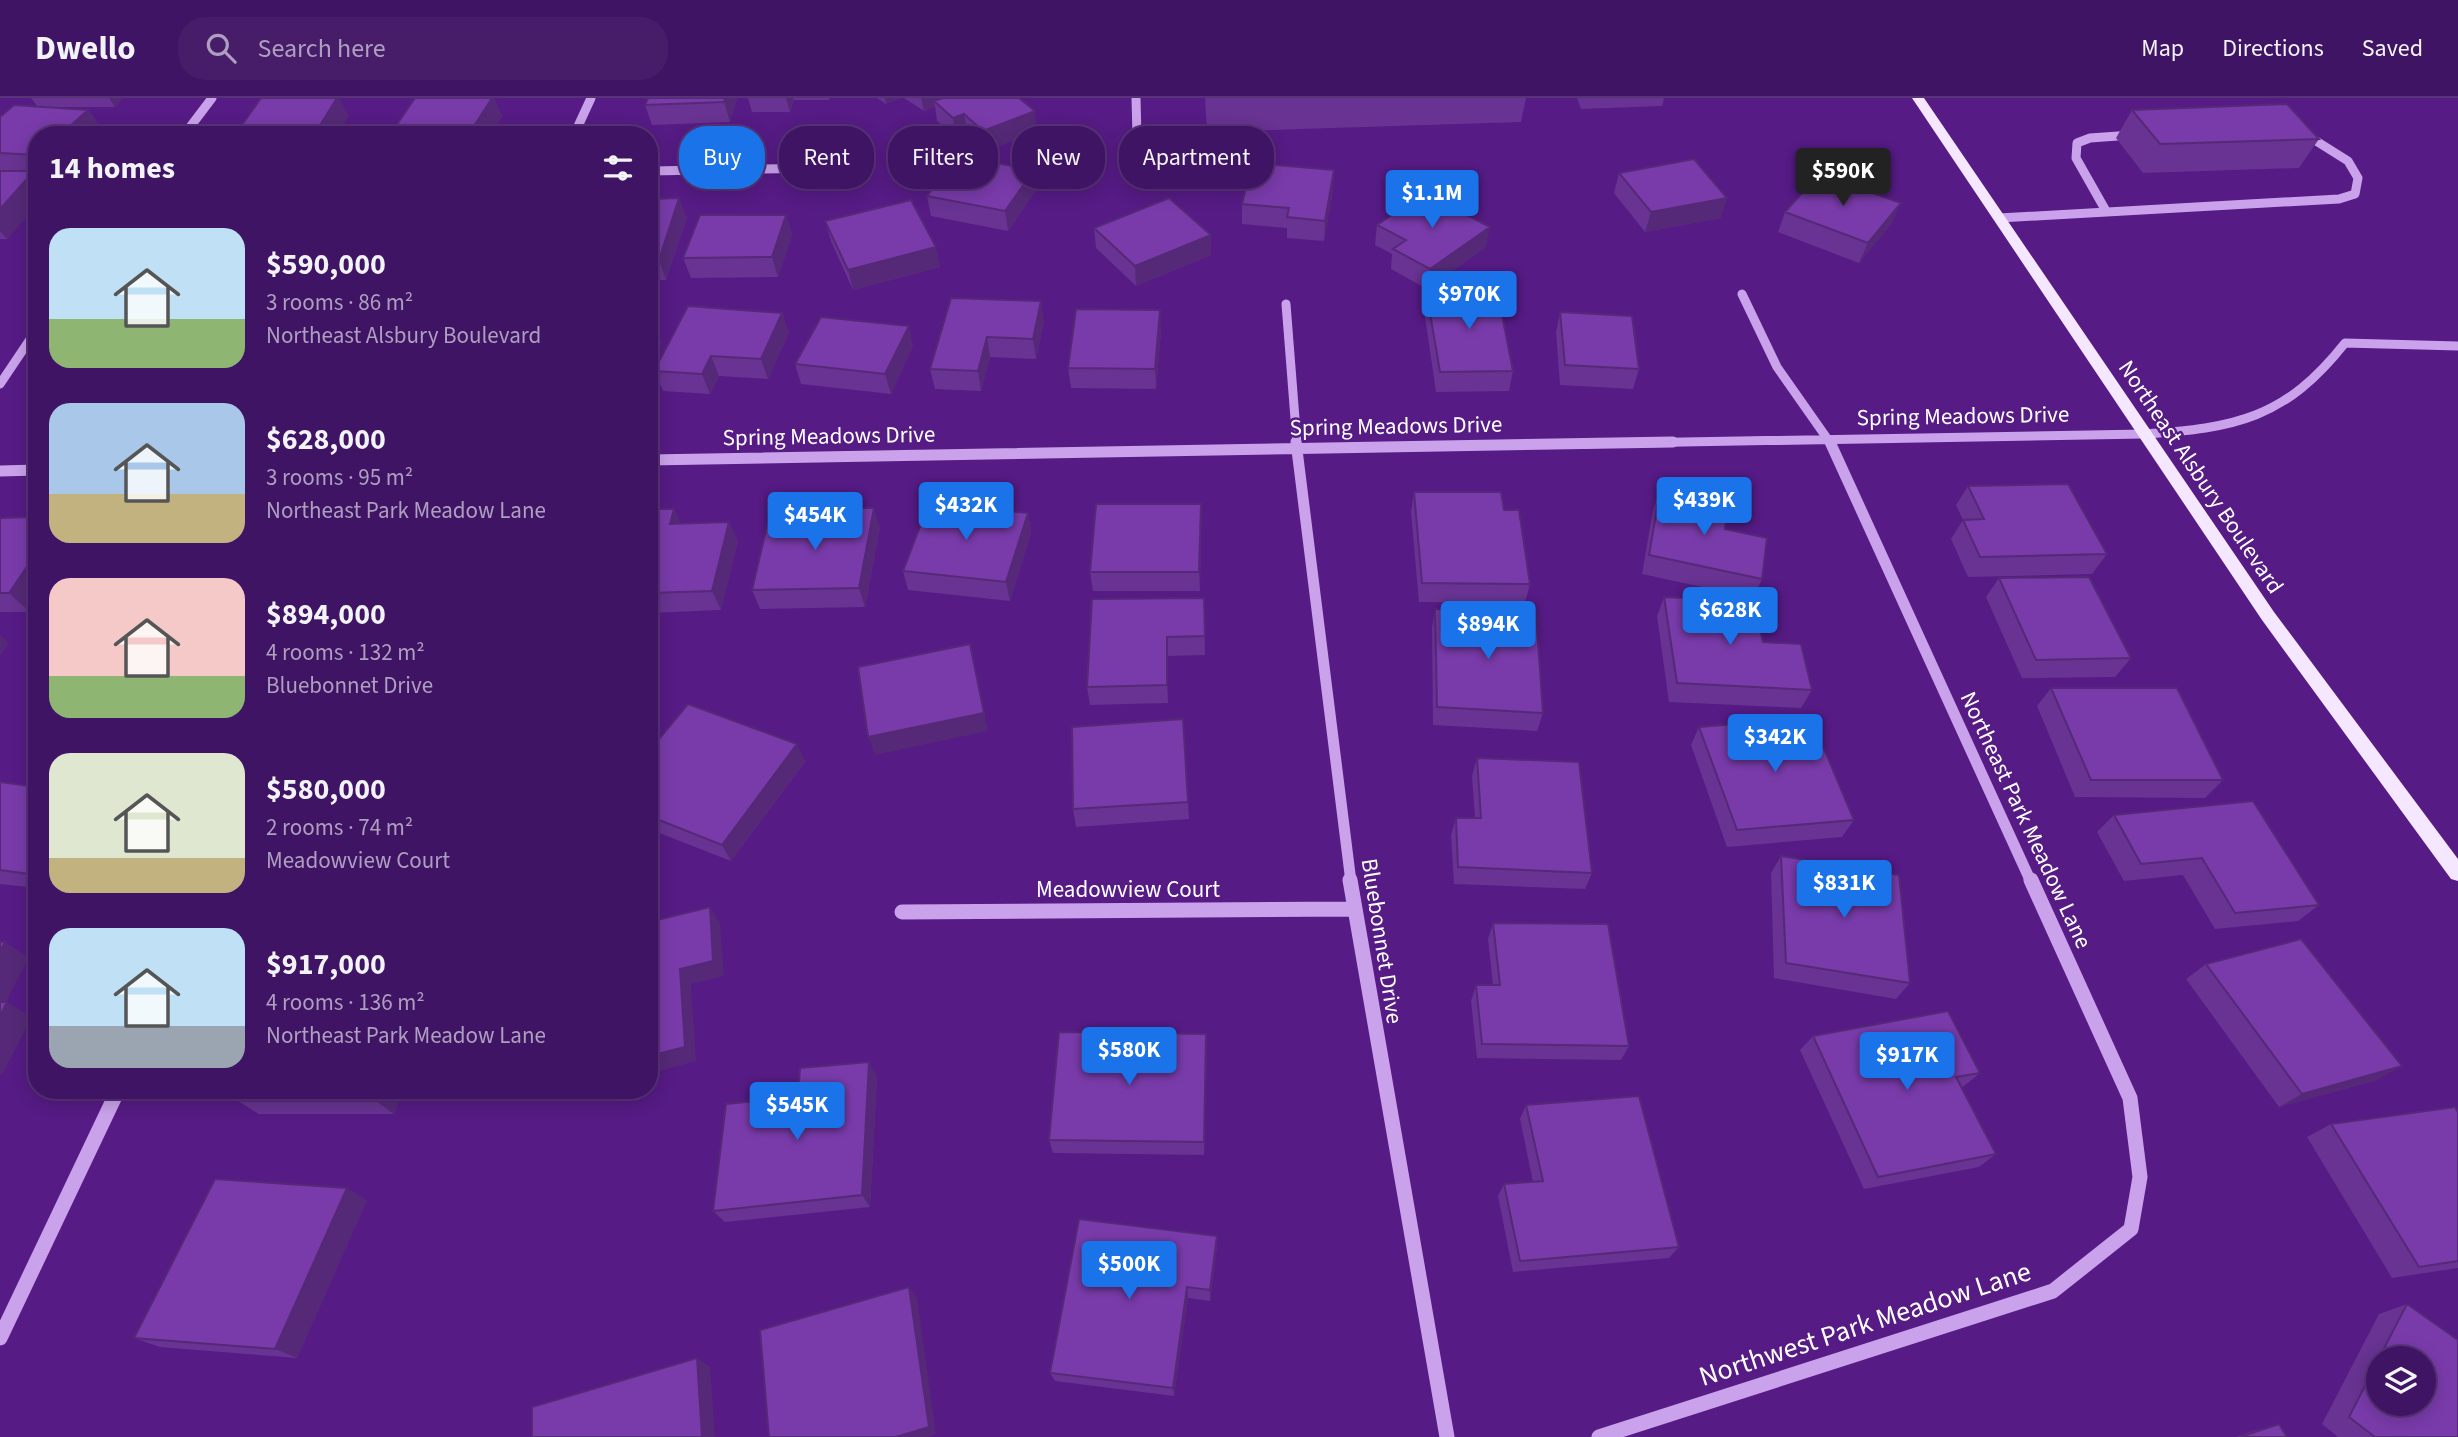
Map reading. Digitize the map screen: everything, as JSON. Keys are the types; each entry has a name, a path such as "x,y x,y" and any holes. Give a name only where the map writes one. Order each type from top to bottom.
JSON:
{"main road":[{"name":"Northeast Alsbury Boulevard","path":"1918,98 2268,616 2458,873"}],"street":[{"path":"191,126 212,98"},
{"path":"578,126 591,98"},
{"path":"1136,98 1137,126"},
{"path":"1999,218 2339,199 2355,194 2358,178 2348,162 2312,137 2292,129"},
{"path":"2106,211 2076,158 2077,143 2090,138 2145,135"},
{"path":"658,171 779,169"},
{"name":"Northeast Park Meadow Lane","path":"1742,294 1777,367 1829,439 2130,1098 2140,1177 2131,1230"},
{"name":"Bluebonnet Drive","path":"1286,304 1297,449 1354,909 1447,1437"},
{"path":"0,384 28,342"},
{"name":"Spring Meadows Drive","path":"658,460 2144,434 2223,427 2274,408 2334,357 2345,343 2458,346"},
{"path":"0,471 28,470"},
{"name":"Meadowview Court","path":"902,912 1354,909"},
{"path":"0,1338 114,1099"},
{"name":"Northwest Park Meadow Lane","path":"1599,1437 2053,1292 2131,1230"}],"building":[{"path":"261,98 337,98 320,126 241,126"},
{"path":"415,98 492,98 474,126 396,126"},
{"path":"648,98 725,98 724,102 645,105"},
{"path":"943,98 1019,98 1035,111 996,126 977,126 964,114 953,118 934,101"},
{"path":"2287,104 2319,139 2160,144 2132,110"},
{"path":"14,105 88,110 70,126 28,126 28,155 0,153 0,117"},
{"path":"1694,159 1727,198 1651,212 1619,173"},
{"path":"998,163 1012,166 1012,189 1021,189 1005,211 927,196 933,189 998,189"},
{"path":"1274,165 1334,170 1325,221 1287,217 1289,208 1242,204 1246,189 1274,189"},
{"path":"0,171 28,171 28,178 0,209"},
{"path":"1819,174 1901,203 1868,243 1785,212"},
{"path":"1425,193 1490,227 1430,269 1393,249 1406,240 1377,225"},
{"path":"679,198 659,260 658,260 658,199"},
{"path":"1169,198 1211,235 1135,266 1094,228"},
{"path":"911,200 936,247 848,270 825,221"},
{"path":"700,215 786,215 772,257 683,258"},
{"path":"1497,289 1513,371 1440,372 1426,290"},
{"path":"951,298 1041,301 1033,339 987,337 978,371 930,369"},
{"path":"688,306 782,313 761,359 711,356 702,374 658,371 658,363"},
{"path":"1076,309 1160,310 1155,369 1068,368"},
{"path":"1560,312 1632,316 1639,369 1565,365"},
{"path":"821,317 909,326 885,374 795,364"},
{"path":"2068,484 2107,554 1980,557 1963,520 1984,519 1968,486"},
{"path":"1660,491 1728,504 1725,529 1767,538 1762,579 1649,555"},
{"path":"1414,492 1501,492 1504,510 1519,510 1530,584 1422,583"},
{"path":"929,503 1028,513 1006,582 903,571"},
{"path":"1096,504 1201,504 1199,572 1090,572"},
{"path":"823,508 874,508 859,588 752,590 768,522 821,521"},
{"path":"658,509 674,509 670,524 729,522 712,591 658,593"},
{"path":"28,517 28,565 9,593 0,593 0,518"},
{"path":"2089,577 2131,658 2036,660 1999,578"},
{"path":"1664,597 1754,601 1763,642 1801,644 1812,690 1677,683"},
{"path":"1204,598 1205,636 1167,637 1167,685 1087,687 1092,599"},
{"path":"1435,609 1536,614 1543,713 1437,707"},
{"path":"970,644 984,713 868,737 858,667"},
{"path":"2051,688 2177,688 2223,780 2091,780"},
{"path":"688,704 797,744 722,845 658,820 658,740"},
{"path":"1811,718 1854,820 1737,830 1699,727"},
{"path":"1183,719 1188,802 1073,809 1072,727"},
{"path":"1477,758 1579,762 1592,873 1458,867 1456,818 1481,818"},
{"path":"0,782 28,786 28,874 0,870"},
{"path":"2253,801 2319,905 2235,913 2202,858 2141,864 2114,815"},
{"path":"1781,856 1899,875 1910,983 1786,963"},
{"path":"710,907 713,961 680,969 685,1047 658,1054 658,920"},
{"path":"1493,923 1608,924 1629,1046 1482,1044 1476,985 1500,985"},
{"path":"2301,939 2402,1066 2302,1094 2206,964"},
{"path":"0,1002 7,1002 0,1016"},
{"path":"1948,1011 1980,1073 1956,1077 1996,1154 1878,1177 1813,1036"},
{"path":"1059,1032 1206,1034 1204,1142 1049,1140"},
{"path":"869,1062 862,1195 713,1211 726,1104 798,1097 800,1068"},
{"path":"1639,1096 1679,1247 1520,1261 1504,1184 1543,1181 1526,1105"},
{"path":"239,1099 377,1099 376,1101 238,1101"},
{"path":"2455,1107 2458,1112 2458,1261 2419,1267 2331,1124"},
{"path":"215,1179 347,1188 275,1349 134,1338"},
{"path":"1079,1219 1217,1236 1210,1290 1187,1287 1173,1388 1050,1373"},
{"path":"909,1287 929,1427 896,1437 769,1437 760,1330"},
{"path":"2407,1304 2458,1340 2458,1437 2375,1437 2349,1417 2366,1384 2366,1416 2436,1416 2436,1346 2385,1346"},
{"path":"697,1358 702,1437 532,1437 532,1407"},
{"path":"2279,1424 2287,1437 2240,1437"}]}
